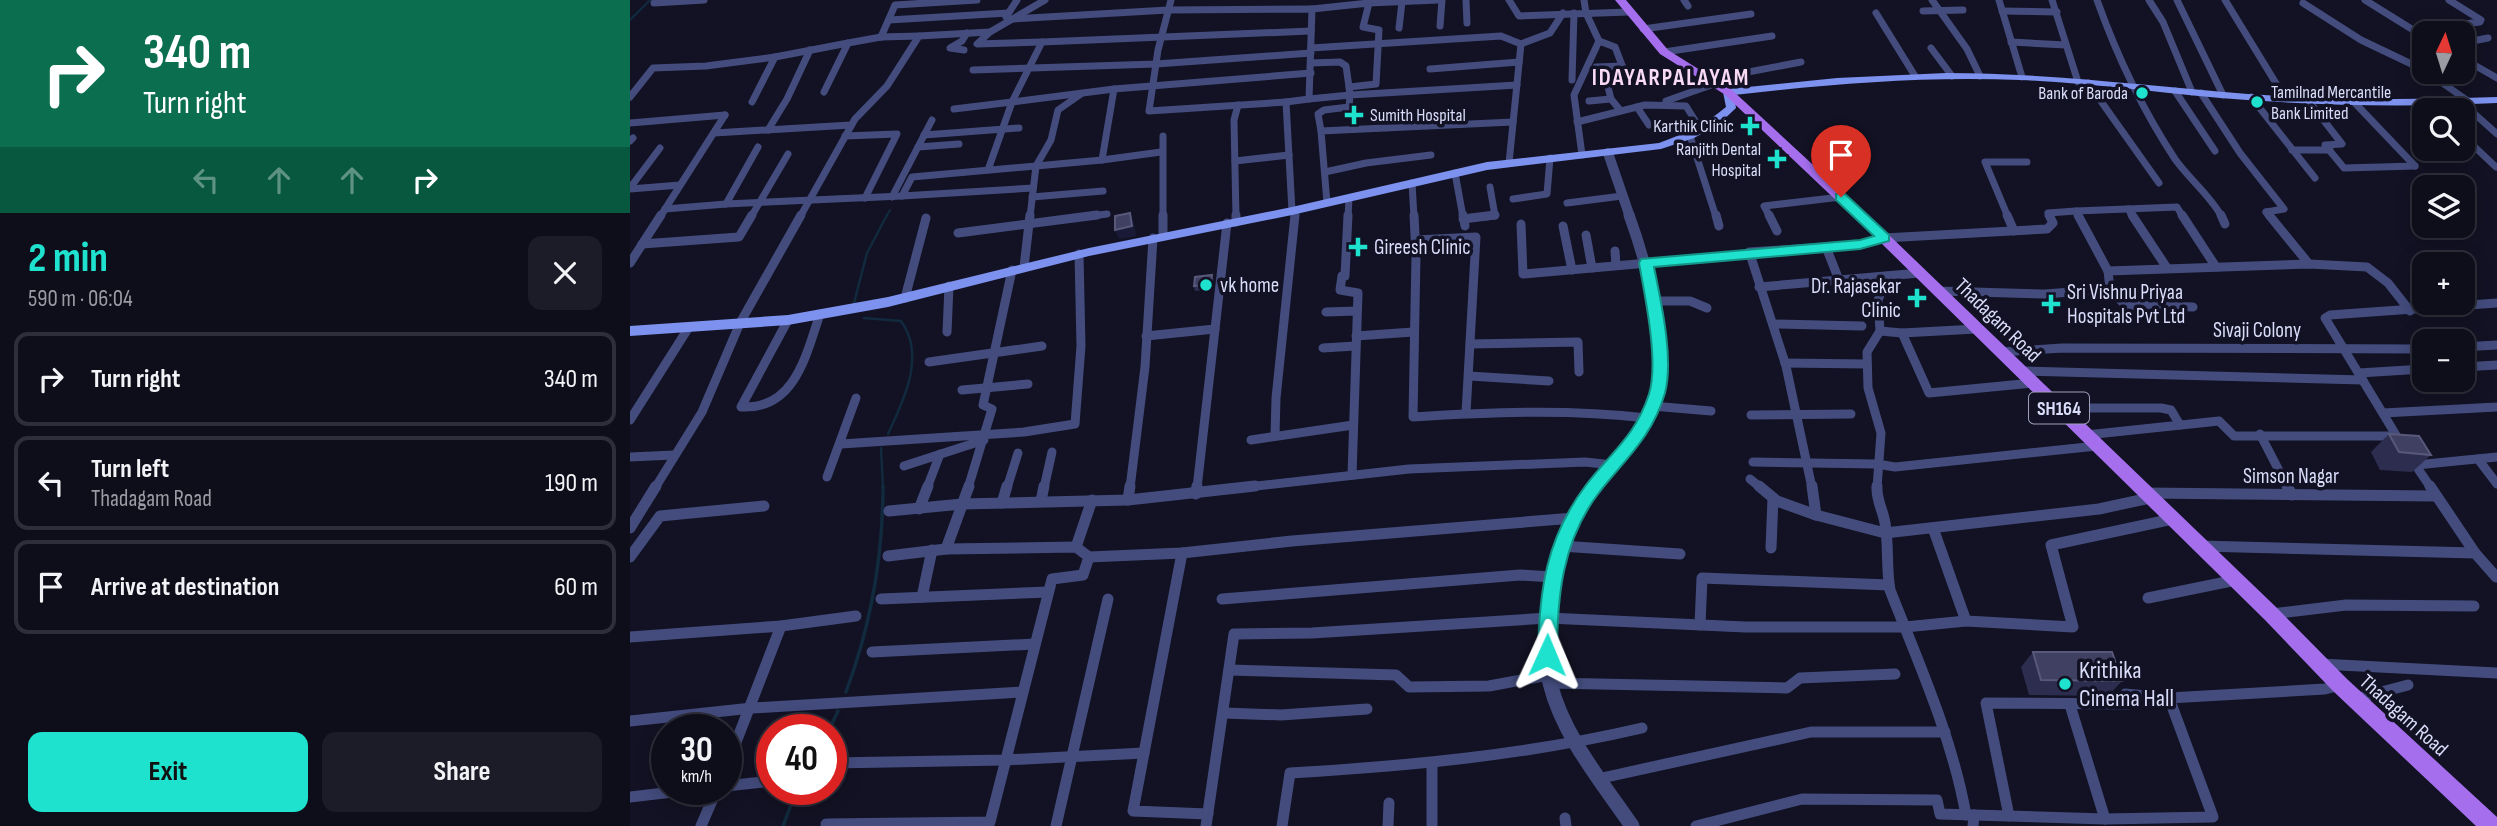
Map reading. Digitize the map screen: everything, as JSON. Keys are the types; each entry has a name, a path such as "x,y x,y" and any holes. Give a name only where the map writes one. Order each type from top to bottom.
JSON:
{"main road":[{"name":"Thadagam Road","path":"1624,6 1664,52 1716,85 1841,197 2236,580 2340,685 2491,826"},
{"path":"1716,85 1915,76 2022,77 2251,97 2412,102"},
{"path":"630,331 789,320 905,298 1079,254 1327,203 1455,173 1509,163 1661,146 1696,133 1731,108 1716,85"},
{"path":"2475,101 2497,100"}],"street":[{"path":"654,3 704,0"},
{"path":"881,37 895,5 977,0"},
{"path":"1007,19 1017,0"},
{"path":"948,57 977,44 1007,19 1045,0"},
{"path":"1171,0 1161,37 1149,111 1286,102 1376,84 1379,30 1363,27 1369,3"},
{"path":"1226,10 1231,0"},
{"path":"889,20 1007,19 1168,10 1312,9 1440,0 1440,26"},
{"path":"1466,0 1467,23"},
{"path":"1509,0 1519,16 1586,13 1624,6"},
{"path":"1584,0 1586,13 1599,41 1615,47 1625,73 1606,79 1611,99 1620,110"},
{"path":"1932,0 1967,49 1980,76"},
{"path":"1999,0 2022,77"},
{"path":"2052,0 2066,45 2083,83 2159,183"},
{"path":"2097,0 2131,87 2182,169 2222,214 2225,224"},
{"path":"2149,0 2163,22 2196,92 2284,209 2267,213 2309,264"},
{"path":"2177,0 2223,95"},
{"path":"2225,0 2285,98"},
{"path":"2365,0 2412,29"},
{"path":"2449,0 2481,20 2475,23"},
{"path":"1399,28 1402,2"},
{"path":"2303,3 2361,40 2412,65"},
{"path":"1260,33 1266,9"},
{"path":"1309,99 1312,9"},
{"path":"1923,11 1964,10"},
{"path":"2002,11 2057,12"},
{"path":"972,71 1156,64 1501,36 1521,44 1550,33 1563,13"},
{"path":"1572,80 1576,40 1574,13"},
{"path":"1876,13 1915,76"},
{"path":"1643,29 1751,14"},
{"path":"977,44 1311,31"},
{"path":"630,97 653,68 706,66 775,57 881,37 990,32"},
{"path":"964,50 950,48 962,41 967,33"},
{"path":"630,528 702,412 740,323 851,125 887,86 919,36"},
{"path":"1664,52 1772,36"},
{"path":"2475,40 2488,38"},
{"path":"1582,155 1574,95 1599,41"},
{"path":"988,170 1012,102 1042,42"},
{"path":"2011,42 2066,45"},
{"path":"824,92 848,43"},
{"path":"1509,163 1521,44"},
{"path":"1931,48 1952,76"},
{"path":"768,130 787,99 810,50"},
{"path":"752,102 775,57"},
{"path":"1311,63 1340,62 1346,66 1349,91 1349,107 1324,110 1318,114 1327,203"},
{"path":"1430,69 1519,62"},
{"path":"1577,122 1589,122 1620,110 1666,101 1801,62"},
{"path":"2475,65 2495,75"},
{"path":"1597,67 1622,66"},
{"path":"954,109 1153,84 1311,74"},
{"path":"2442,84 2460,98"},
{"path":"1349,91 1517,85"},
{"path":"1102,160 1114,89"},
{"path":"2175,91 2216,151"},
{"path":"946,549 992,410 983,405 986,388 1029,225 1036,166 1051,140 1058,110 1080,94"},
{"path":"2251,97 2315,178"},
{"path":"1589,101 1611,99"},
{"path":"2308,100 2342,144 2325,145 2344,168 2415,166 2353,101"},
{"path":"1666,101 1686,106 1696,133 1719,226"},
{"path":"1275,436 1276,398 1294,210 1286,102"},
{"path":"1196,494 1203,408 1231,223 1235,160 1234,120 1238,105"},
{"path":"1637,107 1649,125"},
{"path":"2475,112 2497,134"},
{"path":"630,123 725,115 630,263"},
{"path":"892,197 932,120"},
{"path":"1321,131 1513,122"},
{"path":"714,133 851,125"},
{"path":"924,135 1019,128"},
{"path":"918,147 958,147 963,132"},
{"path":"845,136 897,134 865,198"},
{"path":"1128,500 1158,237 1163,136"},
{"path":"726,204 758,147"},
{"path":"2475,147 2496,167"},
{"path":"630,188 660,148"},
{"path":"2292,150 2330,150"},
{"path":"902,196 912,177 1161,152"},
{"path":"1608,153 1646,263 1660,368 1657,393 1635,441 1613,465 1574,518 1561,546 1553,577 1548,618 1550,679 1571,735 1632,826"},
{"path":"642,244 739,236 788,154"},
{"path":"1235,160 1289,155"},
{"path":"1325,172 1366,163 1431,155"},
{"path":"1513,199 1547,194 1550,158"},
{"path":"2014,231 1985,162 2027,162"},
{"path":"1455,173 1464,223 1495,216 1490,187"},
{"path":"1412,184 1416,240 1413,417 1710,411"},
{"path":"630,188 680,185"},
{"path":"665,209 902,196 1103,191"},
{"path":"1567,203 1622,196"},
{"path":"1777,231 1764,206 1841,197"},
{"path":"1349,198 1345,276 1342,276 1340,290 1358,293 1352,475"},
{"path":"1521,224 1523,274 1749,252 1860,245 1884,238 2047,229 2053,223 2048,213 2177,207 2216,267"},
{"path":"2128,209 2167,268"},
{"path":"2076,211 2108,271 2110,289 2125,305 2193,307"},
{"path":"958,233 1107,214"},
{"path":"905,298 926,218"},
{"path":"1563,226 1572,270"},
{"path":"1586,235 1592,268"},
{"path":"1416,240 1476,237 1466,414"},
{"path":"1826,247 1839,280"},
{"path":"1615,251 1616,265"},
{"path":"841,444 985,436 1075,425 1081,346 1079,254"},
{"path":"1749,254 1785,363 1809,464 1816,515"},
{"path":"2108,271 2309,264 2367,267 2388,284 2410,311"},
{"path":"1759,287 1920,273"},
{"path":"1888,276 1878,300 1880,331 1867,352 1867,364 1868,388 1881,433 1876,496 1885,523 1889,585 1945,732 1971,819"},
{"path":"947,332 949,286"},
{"path":"1939,291 2045,295 2110,289"},
{"path":"1653,301 1690,301 1707,308"},
{"path":"2475,304 2497,303"},
{"path":"1326,312 1357,311"},
{"path":"2410,311 2330,315 2325,318 2396,436 2476,553 2496,577"},
{"path":"789,320 741,407 755,410 775,401 795,379 820,314"},
{"path":"1774,324 1862,326"},
{"path":"630,420 689,327"},
{"path":"1146,336 1215,329"},
{"path":"1880,331 1902,333 1978,329"},
{"path":"1323,348 1413,332"},
{"path":"1902,333 1929,393 2033,383"},
{"path":"1471,344 1578,342 1579,372"},
{"path":"2475,346 2497,345"},
{"path":"929,362 1042,346"},
{"name":"Sivaji Colony","path":"2001,352 2062,348 2412,349"},
{"path":"1785,363 1867,364"},
{"path":"2475,366 2497,365"},
{"path":"2021,371 2361,376 2412,370"},
{"path":"1469,376 1549,381"},
{"path":"962,390 1028,384"},
{"path":"827,477 856,398"},
{"path":"2383,413 2497,407"},
{"path":"2058,408 2161,408 2171,410 2180,425"},
{"path":"1751,415 1851,414"},
{"path":"1753,462 1877,464 1895,467 2219,421 2234,436 2396,436"},
{"path":"1251,440 1353,425"},
{"path":"2260,434 2292,495"},
{"path":"904,466 985,436"},
{"path":"1041,501 1052,452"},
{"path":"1002,503 1018,453"},
{"path":"919,509 940,454"},
{"path":"630,457 674,455"},
{"path":"2416,465 2497,457"},
{"path":"2477,459 2497,484"},
{"path":"889,511 962,504 1128,500 1352,475 1489,465 1586,462 1613,465"},
{"path":"1750,479 1773,498 1816,515 1885,533"},
{"name":"Simson Nagar","path":"1885,533 2099,509 2148,495 2436,496"},
{"path":"1772,548 1773,498"},
{"path":"1076,547 1092,500"},
{"path":"630,557 660,516 764,506"},
{"path":"888,556 946,549 1076,547 1089,557 1182,553 1292,541 1574,518"},
{"path":"1182,553 1133,811 1207,820 1234,634 1312,633 1548,618 1700,625 1905,627 1966,621 2073,626 2051,545 2173,519"},
{"path":"1933,528 1966,621"},
{"path":"2200,545 2476,553"},
{"path":"1561,546 1680,554"},
{"path":"922,597 932,550"},
{"path":"827,824 990,821 1052,579 1083,576 1089,557"},
{"path":"1222,599 1520,575 1553,577"},
{"path":"1700,625 1702,578 1889,585"},
{"path":"2148,598 2236,580"},
{"path":"881,598 1048,592"},
{"path":"1056,826 1108,599"},
{"path":"2270,614 2293,609 2474,606"},
{"path":"630,637 781,626 856,616"},
{"path":"742,730 781,626"},
{"path":"872,652 1035,644"},
{"path":"2319,664 2497,673"},
{"path":"1230,670 1396,675 1409,687 1489,686 1550,679 1787,688 1800,678 1895,674"},
{"path":"2009,816 1986,704 2128,704 2125,694 2169,698 2325,689 2340,685"},
{"path":"2355,699 2408,685"},
{"path":"630,721 751,708 1023,692"},
{"path":"1696,826 1802,799 1937,800 1940,814 1971,819 2009,816 2098,821 2213,817 2169,698"},
{"path":"2070,705 2098,821"},
{"path":"1224,713 1281,715 1367,709"},
{"path":"1282,826 1290,773 1432,763 1578,744 1642,728"},
{"path":"1602,778 1811,732 1945,732"},
{"path":"847,763 1005,760 1144,753"},
{"path":"1432,763 1432,826"},
{"path":"630,797 651,795"},
{"path":"1388,826 1389,803"},
{"path":"701,826 710,805"}],"building":[{"path":"1130,213 1132,226 1115,230 1115,216"},
{"path":"1212,275 1211,284 1194,286 1195,277"},
{"path":"2389,434 2419,436 2431,455 2399,452"},
{"path":"2033,652 2112,652 2122,681 2041,680"}],"waterway":[{"path":"630,20 650,0"},
{"path":"886,217 890,210"},
{"path":"854,303 867,253 887,215"},
{"path":"864,318 901,321 912,348 910,378 888,434"},
{"path":"881,448 883,487"},
{"path":"846,692 874,591 881,539 883,487"},
{"path":"783,826 791,805"}],"place":[{"name":"Bank of Baroda","path":"2142,93"},
{"name":"Tamilnad Mercantile Bank Limited","path":"2257,102"},
{"name":"Sumith Hospital","path":"1354,115"},
{"name":"Karthik Clinic","path":"1750,126"},
{"name":"Ranjith Dental Hospital","path":"1777,159"},
{"name":"Gireesh Clinic","path":"1358,247"},
{"name":"vk home","path":"1206,285"},
{"name":"Dr. Rajasekar Clinic","path":"1917,298"},
{"name":"Sri Vishnu Priyaa Hospitals Pvt Ltd","path":"2051,304"},
{"name":"Krithika Cinema Hall","path":"2065,684"}],"district":[{"name":"IDAYARPALAYAM","path":"1671,77"}],"route":[{"path":"1547,655 1548,603 1564,534 1592,490 1635,441 1657,393 1660,368 1654,307 1646,263 1749,252 1860,245 1884,238 1841,197"}]}
